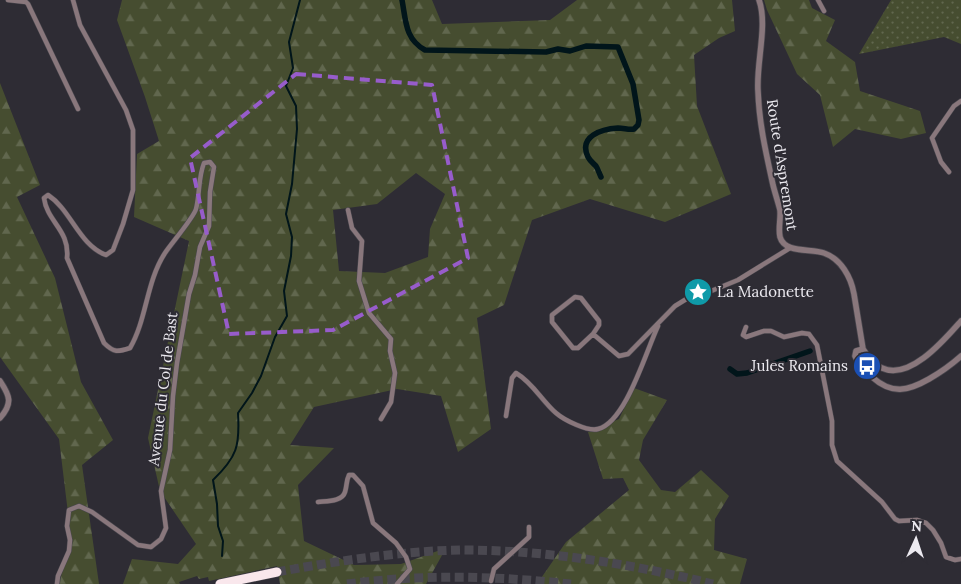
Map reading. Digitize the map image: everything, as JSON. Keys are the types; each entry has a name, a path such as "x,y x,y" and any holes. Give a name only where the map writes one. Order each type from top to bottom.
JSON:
{"highway":[{"path":"220,584 277,572"}],"street":[{"path":"8,0 28,4 78,109"},
{"name":"Avenue du Col de Bast","path":"57,584 58,576 69,551 70,540 67,526 69,510 79,506 92,512 138,545 151,547 161,539 166,528 161,491 170,450 176,371 189,294 195,275 200,247 210,226 210,192 214,166 210,162 204,163 196,211 163,256 152,281 136,338 130,348 118,352 110,348 104,343 67,258 68,249 64,234 45,208 44,198 48,195 54,200 73,226 98,252 106,255 112,250 123,224 133,190 133,130 126,110 80,25 73,0"},
{"name":"Route d'Aspremont","path":"759,0 762,13 757,81 760,127 780,212 780,238 782,242 790,248 824,253 836,260 846,271 852,285 863,350 856,352 855,356 876,381 890,388 904,390 916,387 939,373 961,356"},
{"path":"818,0 824,11"},
{"path":"949,172 941,162 932,138 954,106 961,101"},
{"path":"348,210 352,228 362,241 359,281 369,312 391,339 390,351 395,372 391,402 381,419"},
{"path":"593,334 619,356 628,354 675,306 688,298 699,296 738,280 790,248"},
{"path":"575,297 581,298 598,321 593,334 578,348 572,348 552,322 552,314 575,297"},
{"path":"506,416 512,378 516,373 530,385 555,413 590,429 597,430 604,426 614,418 628,397 660,321"},
{"path":"863,350 871,360 884,369 894,371 914,364 935,348 961,321"},
{"path":"746,327 743,333 746,337 764,331 771,331 784,337 809,334 817,345 832,421 832,445 837,461 882,502 895,519 899,521 917,520 926,523 936,533 946,557 955,560 961,559"},
{"path":"0,381 8,393 9,400 8,408 0,418"},
{"path":"318,502 342,498 349,475 358,478 363,486 373,523 396,543 406,557 410,569 397,584"},
{"path":"491,581 494,568 529,537 529,527"}],"highlighted area":[{"path":"296,74 432,85 468,258 333,330 229,334 190,158"}],"green space":[{"path":"122,0 432,0 442,24 550,20 577,0 732,0 735,31 719,38 694,55 697,106 731,194 665,222 590,199 532,220 504,305 477,318 491,429 458,452 441,396 397,389 314,407 290,445 334,448 298,485 304,541 354,565 401,564 446,548 426,584 280,584 277,566 209,581 208,577 199,579 197,576 179,582 180,584 123,584 132,559 178,564 196,544 160,491 148,438 189,241 134,217 137,154 159,141 117,20","holes":["416,173 445,194 430,229 428,257 385,273 339,271 333,210 377,204"]},
{"path":"764,0 809,0 812,8 835,20 826,41 855,62 860,91 920,111 926,133 901,139 855,129 833,147 820,95 797,74"},
{"path":"891,0 961,0 961,44 944,37 859,54"},
{"path":"0,83 40,185 17,197 55,278 81,382 113,440 82,465 99,584 60,584 60,579 72,546 59,439 0,357"},
{"path":"634,388 667,400 643,440 639,460 661,490 675,492 701,470 729,496 715,519 714,550 747,559 740,584 537,584 566,542 629,490 623,478 603,479 588,432 619,419"}],"waterway":[{"path":"222,556 223,541 218,526 213,480 232,457 237,443 238,413 261,376 275,337 287,316 284,291 291,256 292,237 286,214 292,184 297,129 296,106 286,86 293,68 289,42 300,0"},
{"path":"402,0 410,35 418,46 425,50 546,52 558,49 570,51 586,46 618,47 633,84 639,120 638,125 634,129 618,128 605,130 593,135 589,139 586,144 588,157 596,166 601,177"},
{"path":"730,369 737,374 747,373 810,351"}],"tunnel":[{"path":"277,572 392,554 462,550 557,555 620,564 713,584"},
{"path":"347,584 431,577 515,579 571,584"}],"place":[{"name":"La Madonette","path":"698,292"},
{"name":"Jules Romains","path":"867,366"}]}
